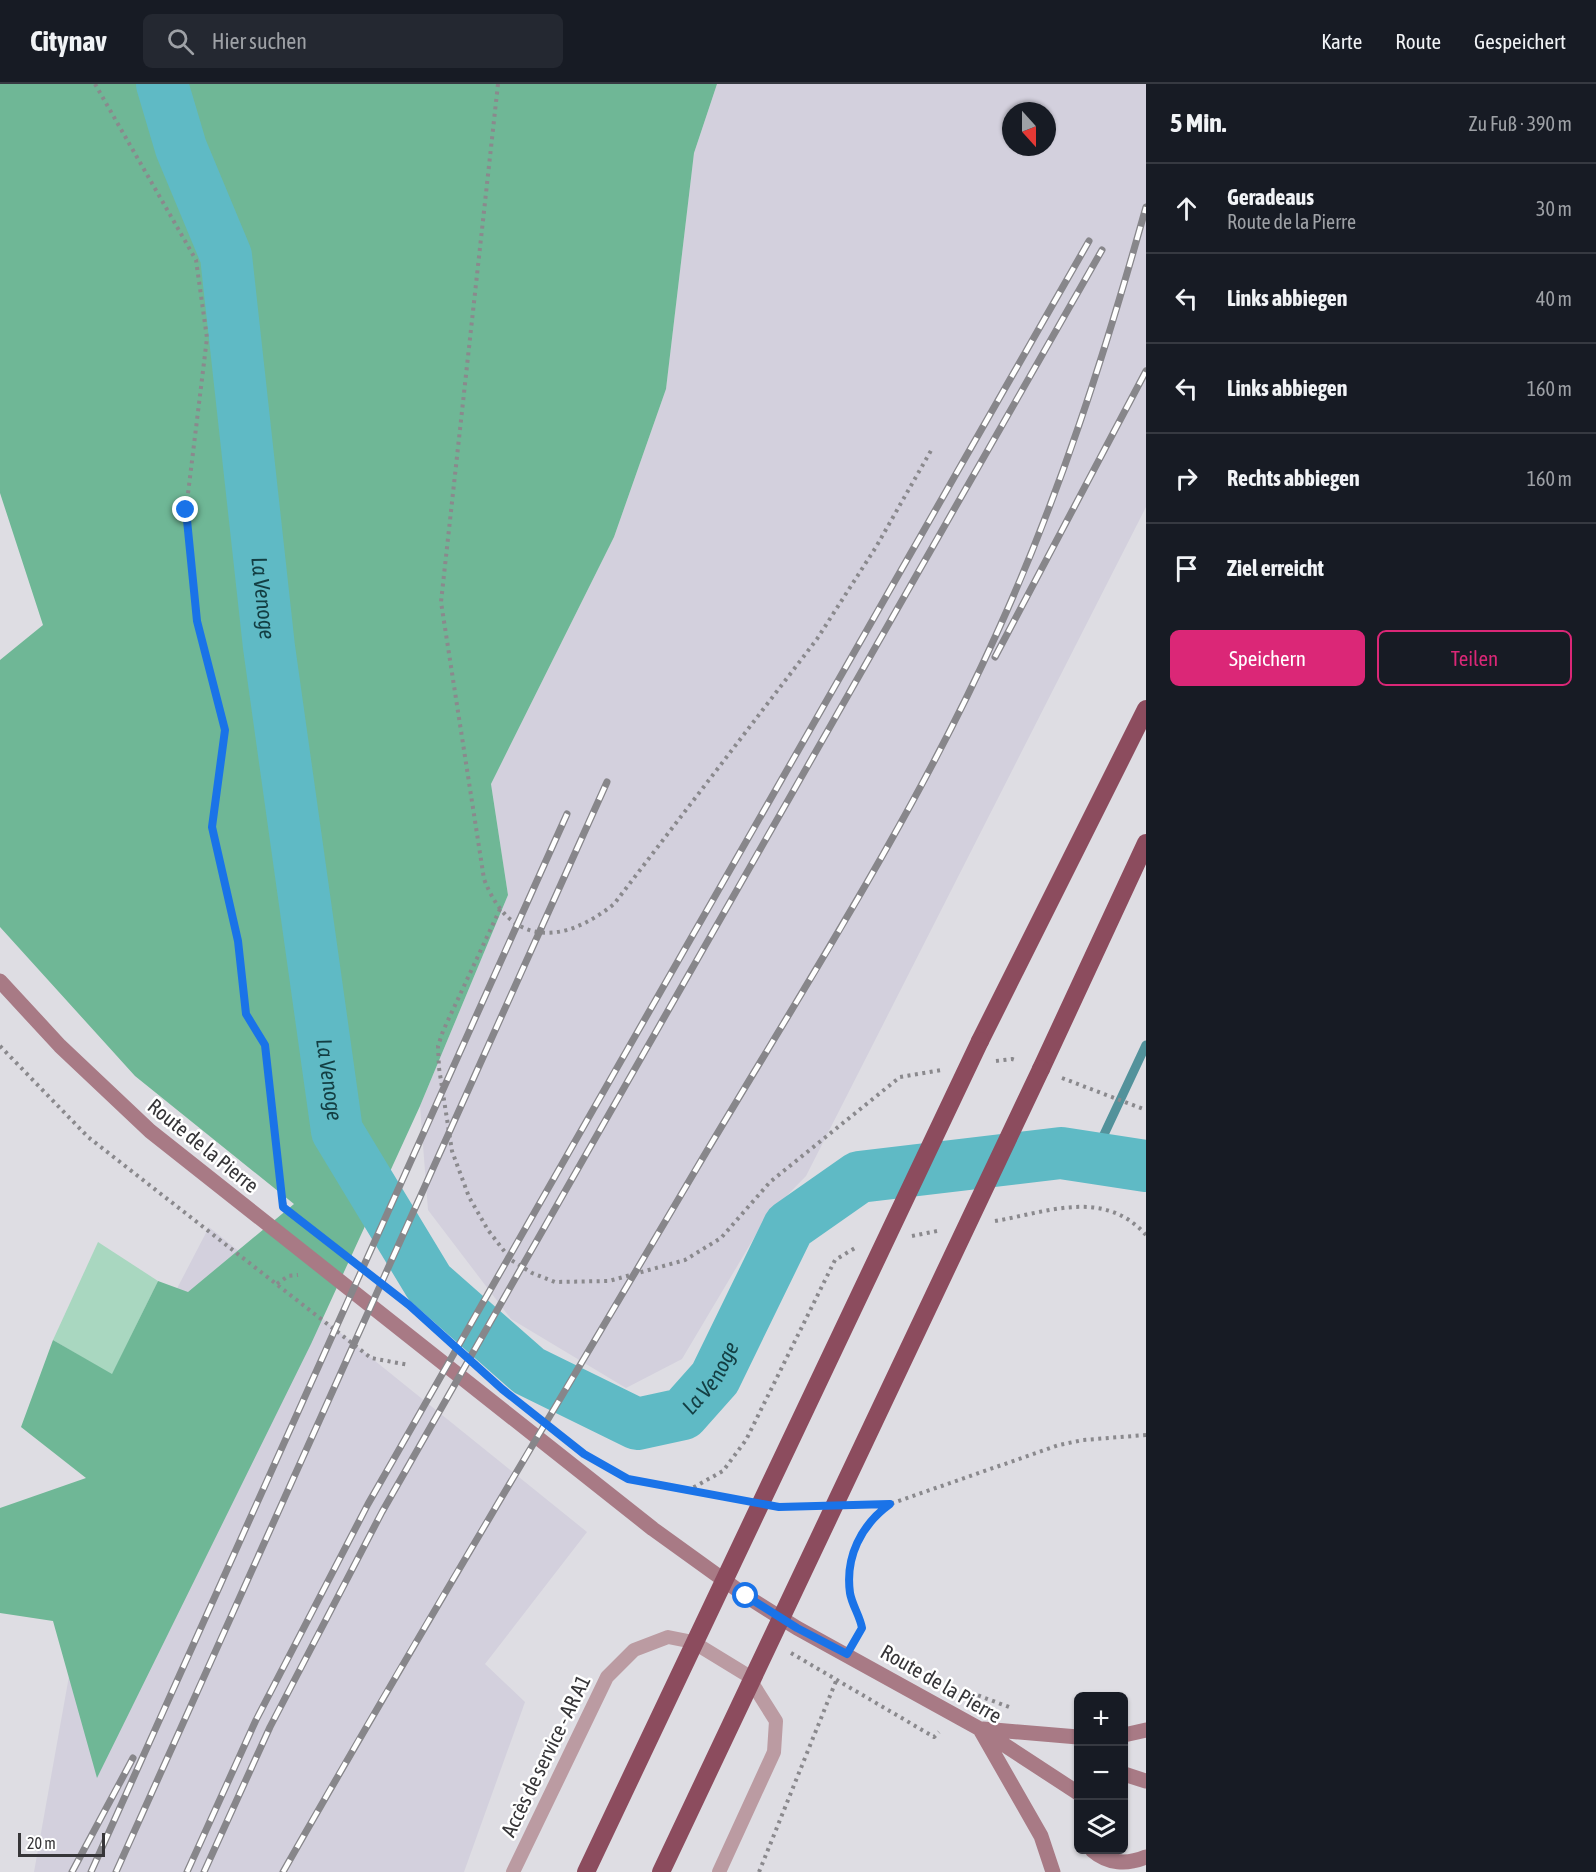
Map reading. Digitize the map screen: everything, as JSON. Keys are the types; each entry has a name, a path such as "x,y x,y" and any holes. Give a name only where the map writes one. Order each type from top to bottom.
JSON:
{"highway":[{"path":"586,1872 981,1041 1146,709"},
{"path":"661,1872 1146,843"}],"main road":[{"name":"Route de la Pierre","path":"0,981 44,1030 112,1097 249,1211 653,1529 746,1596 797,1628 980,1729 1074,1790"},
{"path":"980,1729 1074,1737"},
{"path":"980,1729 1016,1797 1041,1836 1053,1872"},
{"path":"1128,1734 1146,1730"},
{"path":"1128,1775 1146,1780"},
{"path":"1097,1854 1114,1867 1146,1857"}],"lane":[{"name":"Accès de service - AR A1","path":"513,1872 607,1677 634,1650 668,1637 693,1642 747,1675 776,1721 774,1752 719,1872"}],"path":[{"path":"95,84 196,260 207,338 186,510 197,621 225,730 212,827 238,941 246,1014 265,1045 283,1207 291,1214"},
{"path":"498,84 441,602 484,879 491,898 510,922 520,928 548,932 585,924 614,904 817,639 876,547 933,447"},
{"path":"500,909 442,1031 438,1046 439,1068 452,1151 469,1197 488,1230 511,1260 532,1274 555,1282 609,1281 686,1260 721,1238 770,1182 900,1077"},
{"path":"0,1046 88,1137 371,1358 420,1368"},
{"path":"1118,1099 1146,1110"},
{"path":"985,1223 1088,1206 1108,1208 1124,1216 1146,1235"},
{"path":"905,1237 939,1231"},
{"path":"685,1492 723,1471 746,1440 835,1260 860,1245"},
{"path":"856,1505 890,1504 1059,1445 1083,1440 1146,1435"},
{"path":"619,1474 628,1479 685,1492 744,1501"},
{"path":"759,1872 847,1654 862,1628 850,1594 850,1571 856,1545 871,1520 890,1504"},
{"path":"779,1507 812,1506"}],"shaded area":[{"path":"717,84 1146,84 1146,507 806,1176 767,1216 682,1359 626,1388 511,1319 428,1210 420,1106 508,895 491,784 614,537 666,389 694,153"},
{"path":"209,1227 587,1532 485,1664 525,1702 464,1872 34,1872 118,1402"}],"green space":[{"path":"0,84 717,84 694,153 666,389 614,537 491,784 508,895 420,1106 311,1344 97,1778 53,1621 0,1613 0,1508 86,1478 21,1427 53,1340 112,1374 158,1281 188,1292 294,1204 135,1076 0,927 0,660 43,625 0,493"},
{"path":"98,1242 158,1281 112,1375 53,1340"}],"waterway":[{"name":"La Venoge","path":"162,84 181,148 226,256 269,647 337,1131 429,1283 529,1371 637,1424 683,1414 715,1378 789,1226 859,1177 1061,1153 1146,1166"},
{"path":"1093,1158 1146,1045"}],"railway":[{"path":"283,1872 436,1608 853,907 928,772 996,635 1040,531 1097,371 1146,207"},
{"path":"187,1872 256,1720 368,1504 1089,241"},
{"path":"204,1872 270,1727 382,1512 1102,250"},
{"path":"995,657 1146,371"},
{"path":"116,1872 607,782"},
{"path":"91,1872 567,814"},
{"path":"72,1872 133,1758"}],"route":[{"path":"186,510 197,621 225,730 212,827 238,941 246,1014 265,1045 283,1207 409,1305 502,1389 584,1454 628,1479 685,1492 779,1507 890,1504 871,1520 856,1545 850,1571 850,1594 862,1628 847,1654 797,1628 746,1596"}]}
